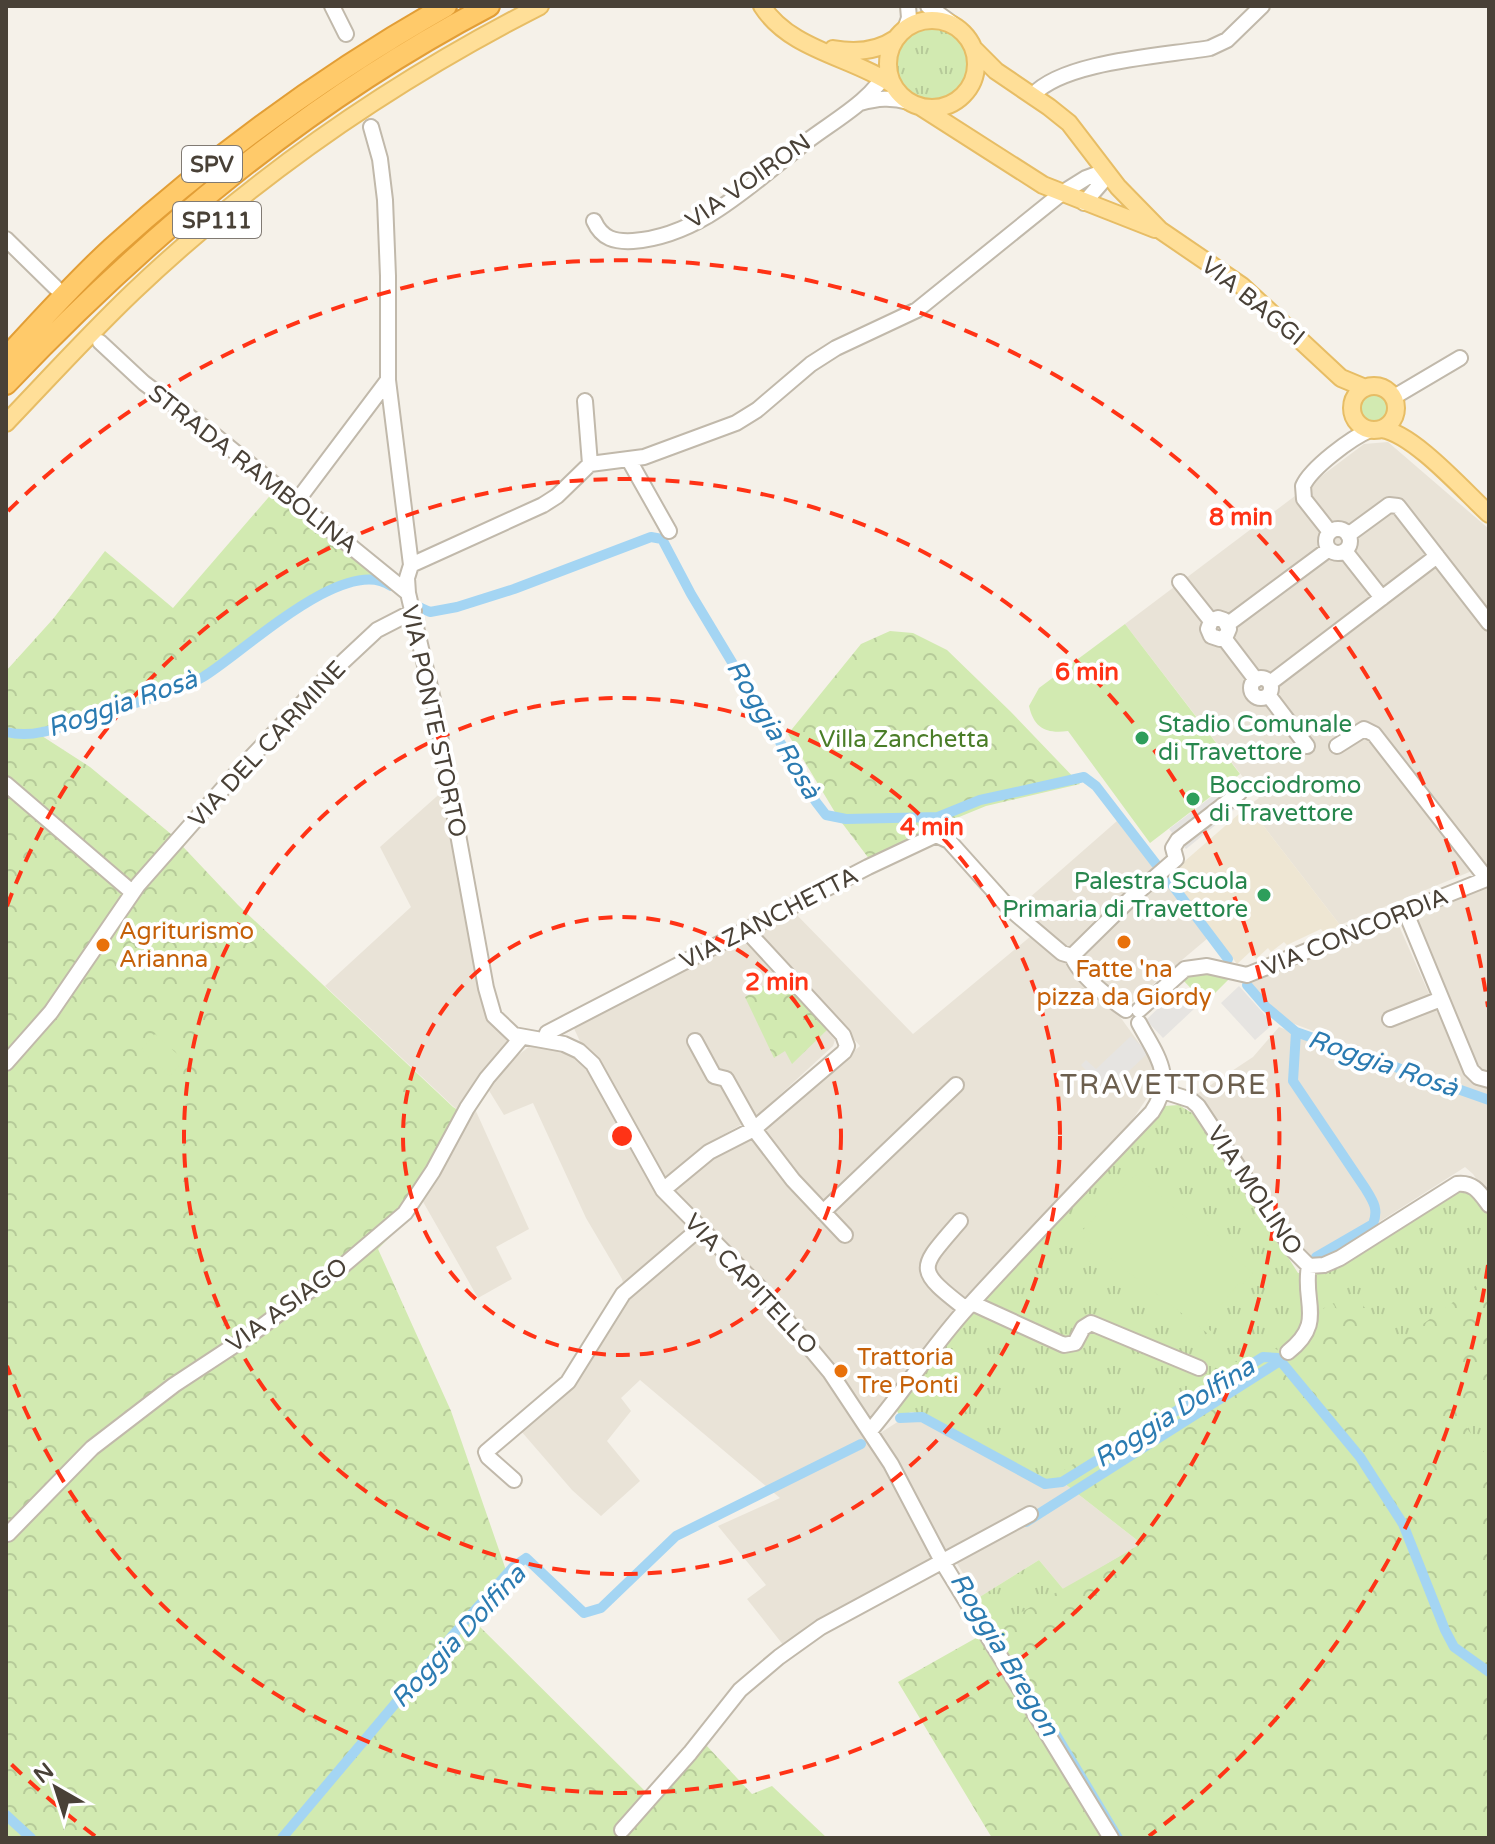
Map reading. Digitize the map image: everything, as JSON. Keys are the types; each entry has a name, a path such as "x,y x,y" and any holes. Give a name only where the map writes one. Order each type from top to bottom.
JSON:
{"highway":[{"name":"SPV","path":"6,358 112,248 198,175 326,80 446,6"},
{"name":"SPV","path":"6,384 123,267 226,179 294,127 387,65 489,6"},
{"path":"6,395 123,267"}],"main road":[{"name":"SP111","path":"6,423 134,291 300,154 403,83 540,6"},
{"name":"VIA BAGGI","path":"762,6 784,30 812,46 888,77 915,105 1043,185 1160,230"},
{"name":"VIA BAGGI","path":"812,46 847,52 865,51 883,48 900,34 929,20 942,20 954,25 996,71 1069,123 1105,171 1160,230 1242,286 1341,378 1353,401 1355,421"},
{"path":"888,77 891,48 900,34"},
{"path":"915,105 944,107 965,95 976,74 975,50"},
{"name":"VIA BAGGI","path":"1341,378 1365,388 1378,386 1394,397"},
{"path":"1353,401 1365,388"},
{"path":"1394,397 1396,415 1409,440"},
{"path":"1376,430 1391,424 1396,415"},
{"path":"1355,421 1376,430 1391,431 1409,440 1489,514"}],"street":[{"path":"332,6 346,34"},
{"path":"900,34 909,18 908,6"},
{"name":"VIA BAGGI","path":"928,6 954,25"},
{"path":"1033,95 1039,88 1066,73 1210,48 1227,40 1262,6"},
{"path":"864,68 869,76 870,92"},
{"name":"VIA VOIRON","path":"594,221 599,233 615,241 658,238 683,228 712,213 743,191 888,77"},
{"name":"VIA VOIRON","path":"856,104 894,98 915,105"},
{"name":"VIA PONTE STORTO","path":"371,127 380,159 385,200 388,380 411,565 407,578 408,593 489,1001 494,1016 506,1029 522,1037"},
{"path":"411,565 543,505 557,496 590,464 629,460 700,438 736,423 836,348 917,310 1062,193 1086,178 1105,171"},
{"path":"1084,203 1103,181 1105,171"},
{"path":"6,239 56,288"},
{"name":"STRADA RAMBOLINA","path":"100,342 144,383 297,501 408,593"},
{"path":"1394,397 1460,358"},
{"path":"297,501 388,380"},
{"path":"585,401 590,464"},
{"path":"1347,445 1355,430 1355,421"},
{"path":"1330,532 1304,499 1303,486 1314,471 1347,445 1376,430"},
{"path":"629,460 669,531"},
{"path":"1330,532 1326,542 1329,549 1338,553 1394,503 1489,623"},
{"path":"1330,532 1340,530 1382,598"},
{"path":"1180,582 1211,621 1208,629 1216,639 1329,549"},
{"path":"1265,686 1437,556"},
{"name":"VIA DEL CARMINE","path":"6,1063 51,1012 132,892 242,767 332,672 377,630 414,611"},
{"path":"1226,631 1307,746"},
{"path":"1337,746 1364,729 1374,734 1488,878"},
{"path":"6,784 132,892"},
{"path":"1072,956 1176,859 1173,848 1178,840 1239,793"},
{"name":"VIA ZANCHETTA","path":"545,1040 547,1033 936,835 949,841 1018,917 1062,953 1072,956 1076,965 1109,998 1135,1014 1161,1060 1163,1091"},
{"name":"VIA CONCORDIA","path":"1135,1014 1185,969 1207,966 1247,975 1488,878"},
{"path":"1406,913 1471,1070 1478,1077 1489,1080"},
{"path":"663,1190 714,1148 754,1129 844,1052 847,1046 843,1035 746,930"},
{"path":"1390,1019 1441,999"},
{"name":"VIA CAPITELLO","path":"568,1022 580,1046 579,1051 593,1064 663,1190 759,1287 830,1372 870,1431 891,1464 943,1563 1111,1838"},
{"path":"522,1037 545,1040 579,1051"},
{"name":"VIA ASIAGO","path":"8,1534 92,1448 174,1385 253,1333 322,1282 405,1213 433,1171 467,1108 487,1078 522,1037"},
{"path":"695,1041 714,1076 726,1079 754,1129 793,1180 845,1235"},
{"path":"823,1212 956,1085"},
{"path":"870,1431 969,1306 1152,1112 1163,1091"},
{"name":"VIA MOLINO","path":"1163,1091 1191,1100 1198,1106 1293,1250 1309,1266 1310,1327 1300,1343 1288,1352"},
{"name":"VIA MOLINO","path":"1309,1266 1324,1265 1340,1258 1457,1184 1474,1186 1489,1205"},
{"path":"960,1221 927,1262 928,1275 937,1286 969,1306 1064,1345 1075,1343 1083,1328 1091,1323 1199,1368"},
{"path":"514,1480 486,1452 568,1382 623,1294 699,1229"},
{"path":"622,1830 740,1690 779,1657 821,1627 1030,1514"}],"shaded area":[{"path":"1388,442 1489,529 1489,864 1340,925 1248,806 1259,798 1125,624 1364,444"},
{"path":"1231,782 1245,801 1186,849 1169,829"},
{"path":"445,789 491,1019 510,1042 513,1059 534,1043 564,1045 588,1065 666,1192 707,1155 770,1125 860,1046 758,932 793,911 913,1034 1043,926 1020,906 1117,821 1208,938 1118,1014 1147,1054 1154,1071 1151,1092 1131,1122 965,1297 872,1417 864,1418 765,1298 871,1439 913,1412 1055,1476 1142,1544 1064,1590 1039,1560 978,1598 950,1552 823,1618 784,1646 747,1599 766,1585 718,1526 780,1498 640,1380 621,1398 631,1411 607,1441 640,1481 601,1516 572,1490 521,1431 573,1386 627,1299 622,1279 586,1218 533,1103 504,1115 488,1089 475,1109 529,1229 496,1247 512,1279 478,1298 422,1200 469,1117 454,1107 325,986 411,907 380,847"},
{"path":"1248,806 1340,925 1324,933 1321,929 1287,945 1284,942 1271,952 1268,948 1256,959 1250,952 1237,964 1170,874"},
{"path":"1489,885 1489,1069 1484,1072 1478,1070 1412,916"},
{"path":"1394,923 1399,926 1463,1070 1471,1079 1489,1082 1489,1096 1289,1022 1276,1015 1248,981"},
{"path":"740,933 835,1040 833,1046 758,1115 700,1148 666,1179 659,1180 590,1063 571,1022"},
{"path":"1239,986 1273,1024 1255,1040 1221,1003"},
{"path":"1177,990 1195,1008 1163,1038 1146,1020"},
{"path":"1279,1027 1489,1104 1489,1198 1465,1167 1326,1256 1304,1257 1194,1096 1253,1057"},
{"path":"1131,1036 1148,1053 1107,1092 1081,1065 1086,1060 1096,1069"}],"green space":[{"path":"933,28 953,34 963,44 969,64 963,84 953,94 933,100 913,94 903,84 897,64 903,44 913,34"},
{"path":"1375,392 1387,397 1392,409 1387,421 1375,426 1363,421 1358,409 1363,397"},
{"path":"274,491 382,573 381,585 361,582 337,589 289,618 205,679 187,688 42,736 90,767 171,834 238,905 453,1107 469,1117 415,1211 378,1249 451,1411 508,1576 471,1618 655,1801 706,1745 752,1794 772,1786 827,1838 6,1838 6,671 53,619 105,551 173,608"},
{"name":"Stadio Comunale di Travettore","path":"1125,624 1240,774 1150,843 1068,731 1042,728 1034,720 1029,706 1039,688"},
{"name":"Villa Zanchetta","path":"890,631 913,633 947,650 1080,784 986,806 870,860 839,819 788,734 861,644"},
{"path":"1207,973 1229,979 1214,994 1211,992 1202,1000 1182,979 1189,974"},
{"path":"780,976 828,1029 792,1064 785,1051 774,1058 745,997"},
{"path":"155,1034 184,1060 170,1076 141,1050"},
{"path":"1179,1105 1192,1113 1298,1273 1307,1272 1456,1186 1473,1191 1489,1214 1489,1838 1010,1646 978,1598 1039,1560 1064,1590 1142,1543 1058,1478 1039,1482 913,1412 899,1415 893,1403 980,1301 1149,1116 1164,1106"},
{"path":"1135,1175 1253,1273 1243,1284 1240,1282 1204,1325 1213,1333 1211,1336 1079,1234"},
{"path":"1489,1276 1489,1406 1464,1424 1489,1459 1489,1838 992,1838 898,1682 1142,1544 1055,1476 1206,1377 1269,1344 1291,1360 1310,1339 1317,1312 1334,1303 1338,1311 1358,1299 1394,1345"}],"waterway":[{"name":"Roggia Rosà","path":"419,607 430,612 457,607 514,589 651,537 662,539 691,594 826,815 846,819 938,817 980,800 1084,777 1096,786 1156,864"},
{"name":"Roggia Rosà","path":"6,732 33,734 49,731 180,688 203,677 294,610 322,594 348,583 371,579 391,586"},
{"name":"Roggia Rosà","path":"1170,882 1228,959"},
{"name":"Roggia Rosà","path":"1247,985 1266,1007 1296,1032 1489,1100"},
{"name":"Roggia Bregon","path":"1296,1032 1293,1081 1365,1188 1375,1209 1373,1224 1316,1257"},
{"name":"Roggia Dolfina","path":"900,1418 922,1417 1045,1484 1062,1482 1263,1357 1278,1358 1360,1457 1403,1524 1454,1647 1489,1672"},
{"name":"Roggia Bregon","path":"1026,1522 1283,1359"},
{"name":"Roggia Dolfina","path":"282,1838 453,1635 513,1567 526,1558 584,1613 601,1608 676,1536 861,1444"},
{"name":"Roggia Bregon","path":"1041,1710 1118,1838"},
{"name":"Roggia Dolfina","path":"6,1815 31,1838"}],"place":[{"name":"Stadio Comunale di Travettore","path":"1142,738"},
{"name":"Bocciodromo di Travettore","path":"1193,799"},
{"name":"Palestra Scuola Primaria di Travettore","path":"1264,895"},
{"name":"Fatte 'na pizza da Giordy","path":"1124,942"},
{"name":"Agriturismo Arianna","path":"103,945"},
{"name":"Trattoria Tre Ponti","path":"841,1371"}],"district":[{"name":"TRAVETTORE","path":"1164,1084"}]}
